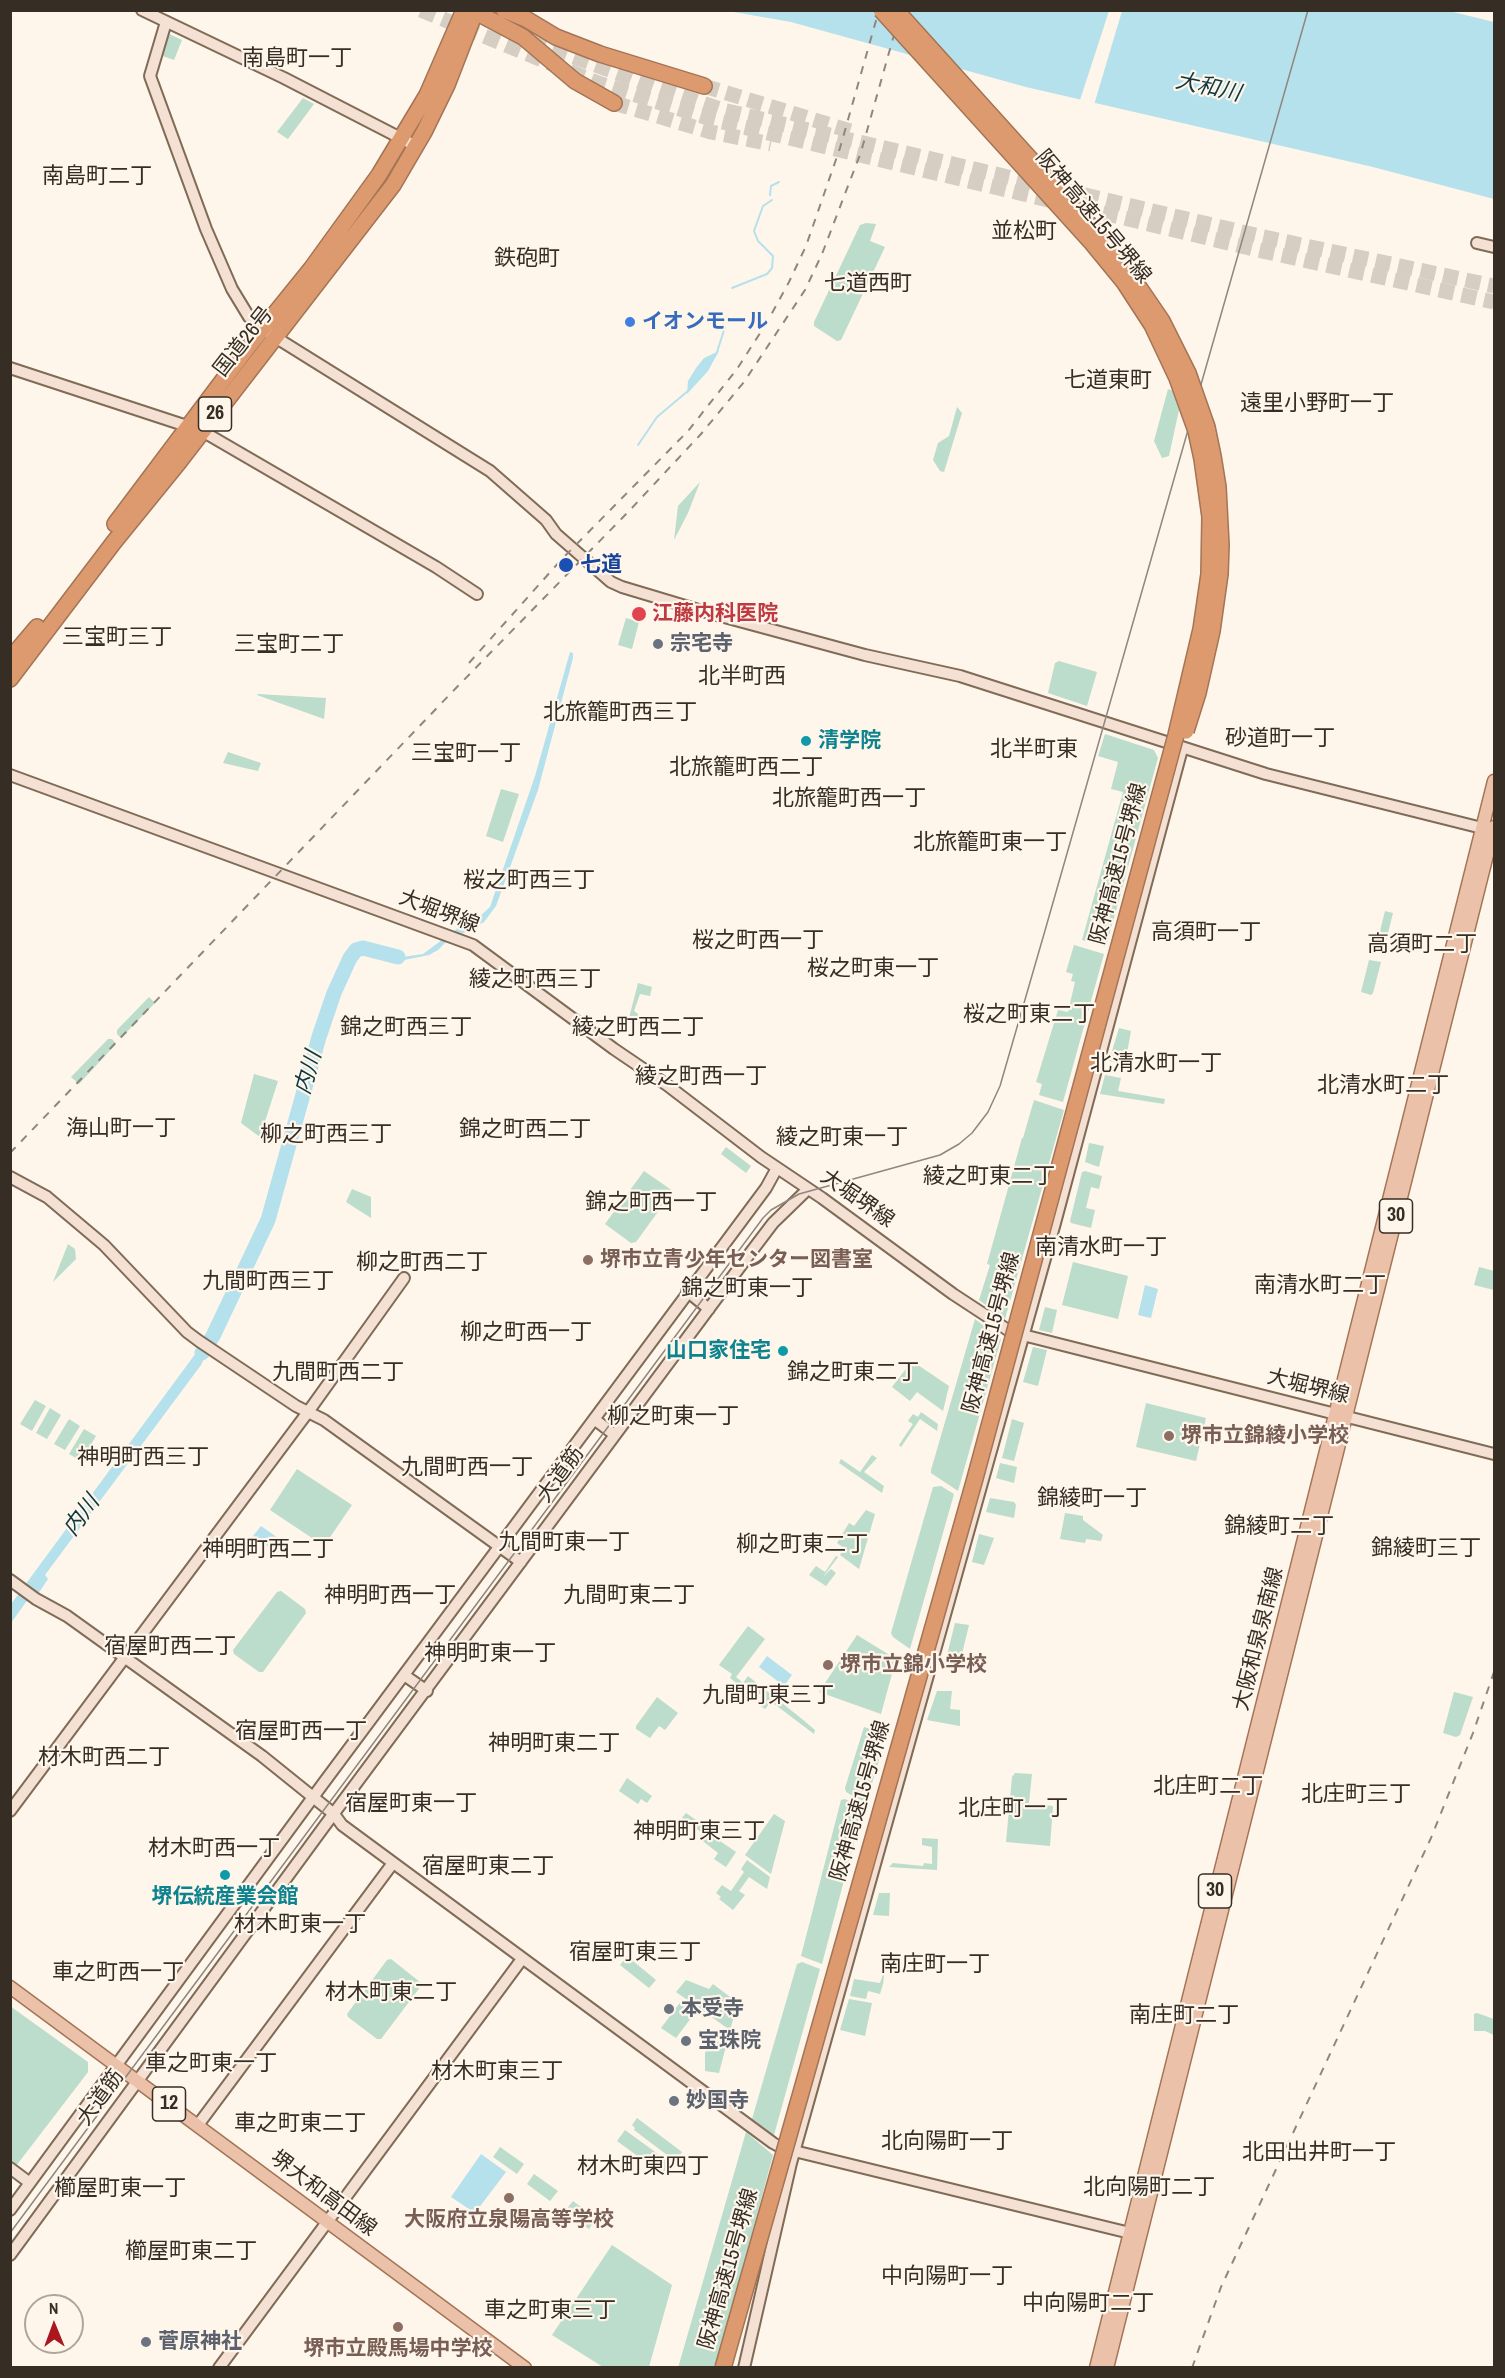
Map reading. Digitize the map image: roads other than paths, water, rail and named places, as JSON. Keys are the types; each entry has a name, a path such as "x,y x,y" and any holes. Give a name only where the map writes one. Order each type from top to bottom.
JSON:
{"highway":[{"path":"504,10 556,37 600,54 704,86"},
{"name":"阪神高速15号堺線","path":"722,2367 983,1448 1176,735 1201,628 1209,574 1210,517 1202,459 1184,395 1152,325 1124,282 1092,243 881,10"},
{"name":"阪神高速15号堺線","path":"733,2367 1198,693 1212,631 1220,574 1221,516 1211,447 1194,389 1176,346 1162,321 1132,276 1100,235 896,10"},
{"path":"472,11 523,37 575,81 614,103"},
{"name":"国道26号","path":"10,679 269,333 393,185 409,142 447,86 472,11"},
{"name":"国道26号","path":"10,659 196,429"}],"main road":[{"name":"大阪和泉泉南線","path":"1096,2367 1490,829 1494,781"},
{"name":"大阪和泉泉南線","path":"1107,2367 1340,1415"},
{"name":"堺大和高田線","path":"10,1987 525,2367"}],"street":[{"path":"142,10 284,78 409,142"},
{"path":"166,22 150,76 206,229 249,317 269,333 490,471 546,520 556,534 607,579 622,587 865,655 960,676 1177,747 1325,790 1490,829"},
{"path":"1477,243 1494,247"},
{"path":"10,368 196,429 427,562 477,594"},
{"path":"722,2367 898,1735 927,1661 1023,1336 1177,747"},
{"path":"744,2367 795,2151 927,1661 1011,1332 1177,747"},
{"name":"大堀堺線","path":"10,775 473,945 777,1168 953,1294 1011,1332 1494,1454"},
{"name":"大道筋","path":"10,2210 766,1188 777,1168"},
{"path":"10,1178 47,1197 104,1245 187,1332 332,1426 521,1562"},
{"name":"大道筋","path":"10,2255 773,1223 808,1189"},
{"path":"10,1811 308,1412 404,1278"},
{"path":"687,1292 709,1309"},
{"path":"594,1419 615,1435"},
{"path":"13,1582 126,1657 314,1797 334,1814 342,1825 744,2123 782,2148 1130,2233"},
{"path":"404,1675 427,1691"},
{"path":"198,2125 393,1863"},
{"path":"219,2367 522,1959"},
{"path":"10,2168 30,2183"}],"water":[{"name":"大和川","path":"1445,10 1494,22 1494,199 1373,167 1026,87 791,22 728,11"},
{"path":"719,351 708,371 687,394 688,381 696,368 704,358"},
{"path":"570,652 573,653 573,658 538,790 496,906 484,922 445,943 429,955 404,960 379,954 380,951 402,957 423,954 458,928 478,918 490,907 535,776"},
{"path":"1145,1285 1158,1289 1151,1318 1138,1315"},
{"path":"211,1335 214,1337 201,1365 45,1575 48,1579 40,1591 26,1602 11,1623 11,1604"},
{"path":"261,1526 285,1543 277,1553 253,1536"},
{"path":"767,1656 792,1675 784,1686 759,1667"},
{"path":"481,2154 506,2172 475,2213 451,2197"}],"waterway":[{"path":"770,195 771,186 779,182"},
{"path":"732,288 767,274 772,268 773,256 758,241 754,231 763,206 772,200"},
{"path":"717,352 725,327 723,324"},
{"path":"638,445 657,417 689,390"},
{"name":"内川","path":"202,1353 213,1336 268,1220 319,1037 334,993 350,958 356,950 363,948 398,957"}],"tunnel":[{"path":"421,10 598,83 714,120 1258,250 1494,302"},
{"path":"531,41 723,110 1259,236 1494,286"},
{"path":"704,86 850,131"},
{"path":"614,103 711,132 771,144"}],"tram line":[{"path":"10,2233 763,1218 771,1210 799,1194 940,1155 972,1133 988,1112 1000,1086 1308,10"}],"railway":[{"path":"469,663 561,560 688,431 737,369 766,324 806,246 840,148 879,10"},
{"path":"10,1153 630,510 701,434 744,382 805,290 822,254 861,152 901,10"},
{"path":"1192,2368 1221,2287 1431,1838 1473,1733 1494,1672"}],"place":[{"name":"イオンモール","path":"630,322"},
{"name":"七道","path":"566,565"},
{"name":"江藤内科医院","path":"639,614"},
{"name":"宗宅寺","path":"658,644"},
{"name":"清学院","path":"806,741"},
{"name":"堺市立青少年センター図書室","path":"588,1260"},
{"name":"山口家住宅","path":"783,1351"},
{"name":"堺市立錦綾小学校","path":"1169,1436"},
{"name":"堺市立錦小学校","path":"828,1665"},
{"name":"堺伝統産業会館","path":"225,1875"},
{"name":"本受寺","path":"669,2009"},
{"name":"宝珠院","path":"686,2041"},
{"name":"妙国寺","path":"674,2101"},
{"name":"大阪府立泉陽高等学校","path":"509,2198"},
{"name":"堺市立殿馬場中学校","path":"398,2327"},
{"name":"菅原神社","path":"146,2342"}],"district":[{"name":"南島町一丁","path":"297,59"},
{"name":"南島町二丁","path":"97,177"},
{"name":"並松町","path":"1024,232"},
{"name":"鉄砲町","path":"527,259"},
{"name":"七道西町","path":"868,284"},
{"name":"七道東町","path":"1108,381"},
{"name":"遠里小野町一丁","path":"1317,404"},
{"name":"三宝町三丁","path":"117,638"},
{"name":"三宝町二丁","path":"289,645"},
{"name":"北半町西","path":"742,677"},
{"name":"北旅籠町西三丁","path":"620,713"},
{"name":"砂道町一丁","path":"1280,739"},
{"name":"北半町東","path":"1034,750"},
{"name":"三宝町一丁","path":"466,754"},
{"name":"北旅籠町西二丁","path":"746,768"},
{"name":"北旅籠町西一丁","path":"849,799"},
{"name":"北旅籠町東一丁","path":"990,843"},
{"name":"桜之町西三丁","path":"529,881"},
{"name":"高須町一丁","path":"1206,933"},
{"name":"桜之町西一丁","path":"758,941"},
{"name":"高須町二丁","path":"1422,945"},
{"name":"桜之町東一丁","path":"873,969"},
{"name":"綾之町西三丁","path":"535,980"},
{"name":"桜之町東二丁","path":"1029,1015"},
{"name":"錦之町西三丁","path":"406,1028"},
{"name":"綾之町西二丁","path":"638,1028"},
{"name":"北清水町一丁","path":"1156,1064"},
{"name":"綾之町西一丁","path":"701,1077"},
{"name":"北清水町二丁","path":"1383,1086"},
{"name":"海山町一丁","path":"121,1129"},
{"name":"錦之町西二丁","path":"525,1130"},
{"name":"柳之町西三丁","path":"326,1135"},
{"name":"綾之町東一丁","path":"842,1138"},
{"name":"綾之町東二丁","path":"989,1177"},
{"name":"錦之町西一丁","path":"651,1203"},
{"name":"南清水町一丁","path":"1101,1248"},
{"name":"柳之町西二丁","path":"422,1263"},
{"name":"九間町西三丁","path":"268,1282"},
{"name":"南清水町二丁","path":"1320,1286"},
{"name":"錦之町東一丁","path":"747,1289"},
{"name":"柳之町西一丁","path":"526,1333"},
{"name":"九間町西二丁","path":"338,1373"},
{"name":"錦之町東二丁","path":"853,1373"},
{"name":"柳之町東一丁","path":"673,1417"},
{"name":"神明町西三丁","path":"143,1458"},
{"name":"九間町西一丁","path":"467,1468"},
{"name":"錦綾町一丁","path":"1092,1499"},
{"name":"錦綾町二丁","path":"1279,1527"},
{"name":"九間町東一丁","path":"564,1543"},
{"name":"柳之町東二丁","path":"802,1545"},
{"name":"錦綾町三丁","path":"1426,1549"},
{"name":"神明町西二丁","path":"268,1550"},
{"name":"神明町西一丁","path":"390,1596"},
{"name":"九間町東二丁","path":"629,1596"},
{"name":"宿屋町西二丁","path":"170,1647"},
{"name":"神明町東一丁","path":"490,1654"},
{"name":"九間町東三丁","path":"768,1696"},
{"name":"宿屋町西一丁","path":"301,1732"},
{"name":"神明町東二丁","path":"554,1744"},
{"name":"材木町西二丁","path":"104,1758"},
{"name":"北庄町二丁","path":"1208,1787"},
{"name":"北庄町三丁","path":"1356,1795"},
{"name":"宿屋町東一丁","path":"411,1804"},
{"name":"北庄町一丁","path":"1013,1809"},
{"name":"神明町東三丁","path":"699,1832"},
{"name":"材木町西一丁","path":"214,1849"},
{"name":"宿屋町東二丁","path":"488,1867"},
{"name":"材木町東一丁","path":"300,1925"},
{"name":"宿屋町東三丁","path":"635,1953"},
{"name":"南庄町一丁","path":"935,1965"},
{"name":"車之町西一丁","path":"118,1973"},
{"name":"材木町東二丁","path":"391,1993"},
{"name":"南庄町二丁","path":"1184,2016"},
{"name":"車之町東一丁","path":"211,2064"},
{"name":"材木町東三丁","path":"497,2072"},
{"name":"車之町東二丁","path":"300,2124"},
{"name":"北向陽町一丁","path":"947,2142"},
{"name":"北田出井町一丁","path":"1319,2153"},
{"name":"材木町東四丁","path":"643,2167"},
{"name":"北向陽町二丁","path":"1149,2188"},
{"name":"櫛屋町東一丁","path":"120,2189"},
{"name":"櫛屋町東二丁","path":"191,2252"},
{"name":"中向陽町一丁","path":"947,2277"},
{"name":"中向陽町二丁","path":"1088,2304"},
{"name":"車之町東三丁","path":"550,2311"}]}
